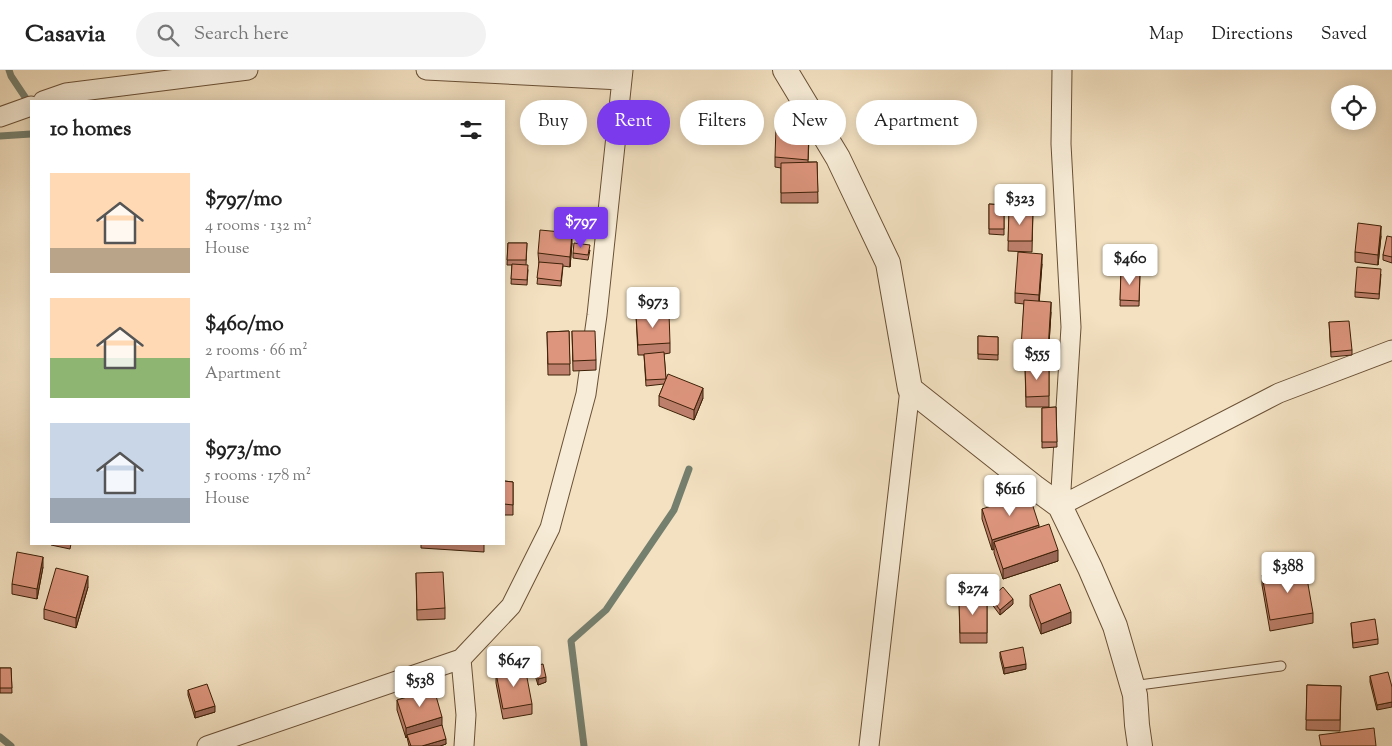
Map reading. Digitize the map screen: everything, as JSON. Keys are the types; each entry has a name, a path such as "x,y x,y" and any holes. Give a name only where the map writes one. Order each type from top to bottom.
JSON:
{"street":[{"path":"46,100 66,93 248,70"},
{"path":"208,746 461,659 511,606 550,528 586,394 597,315 622,75 426,70"},
{"path":"785,70 838,158 888,263 910,389 869,746"},
{"path":"1060,506 1071,327 1061,144 1062,70"},
{"path":"0,117 30,106"},
{"path":"1060,506 1279,393 1392,350"},
{"path":"910,389 1060,506 1115,626 1136,695 1140,746"},
{"path":"461,659 466,715 464,746"}],"lane":[{"path":"1132,686 1281,666"}],"building":[{"path":"775,145 808,145 808,160 775,157"},
{"path":"817,162 818,192 781,193 781,163"},
{"path":"989,204 1004,205 1004,229 989,229"},
{"path":"1009,210 1033,210 1032,241 1008,241"},
{"path":"1358,223 1381,226 1378,255 1355,252"},
{"path":"540,230 572,233 570,257 538,253"},
{"path":"1387,236 1392,237 1392,257 1383,255"},
{"path":"508,243 527,243 526,260 507,260"},
{"path":"574,243 590,245 588,255 573,253"},
{"path":"1018,252 1042,254 1039,295 1015,293"},
{"path":"539,262 563,264 561,281 537,278"},
{"path":"512,264 528,265 527,280 511,279"},
{"path":"1357,267 1381,269 1379,294 1355,292"},
{"path":"1121,271 1140,272 1139,301 1120,300"},
{"path":"1024,300 1051,302 1048,350 1021,348"},
{"path":"669,313 670,343 638,345 636,315"},
{"path":"1349,321 1352,350 1331,352 1329,322"},
{"path":"569,331 570,364 548,364 547,332"},
{"path":"572,331 595,331 596,360 573,361"},
{"path":"978,336 998,337 998,355 978,354"},
{"path":"664,352 666,379 646,380 644,354"},
{"path":"1025,365 1049,365 1049,396 1026,397"},
{"path":"668,374 703,388 694,410 659,396"},
{"path":"1056,407 1057,442 1042,442 1042,408"},
{"path":"505,481 513,482 513,505 505,504"},
{"path":"1029,494 1039,525 992,540 982,509"},
{"path":"1049,524 1058,550 1003,569 994,542"},
{"path":"17,552 43,557 37,589 12,584"},
{"path":"1305,567 1313,613 1270,620 1262,575"},
{"path":"56,568 88,576 76,618 44,609"},
{"path":"443,572 445,608 417,610 416,573"},
{"path":"1060,584 1071,612 1041,624 1030,595"},
{"path":"1003,587 1013,599 1000,610 991,598"},
{"path":"987,599 987,633 960,633 959,600"},
{"path":"1375,619 1378,639 1353,643 1351,623"},
{"path":"1023,647 1026,664 1004,668 1000,652"},
{"path":"543,664 546,677 538,679 534,666"},
{"path":"525,667 532,704 503,709 496,673"},
{"path":"0,668 11,668 12,688 0,688"},
{"path":"1388,672 1392,687 1392,702 1377,705 1370,676"},
{"path":"207,684 215,706 195,712 188,690"},
{"path":"1307,685 1341,686 1340,720 1306,720"},
{"path":"434,689 442,717 406,728 397,700"},
{"path":"442,725 446,739 422,746 411,746 407,735"},
{"path":"1374,728 1376,746 1321,746 1319,735"}],"waterway":[{"path":"9,70 29,103"},
{"path":"0,136 30,134"},
{"path":"584,746 571,641 606,610 674,510 689,469"},
{"path":"0,737 11,746"}]}
